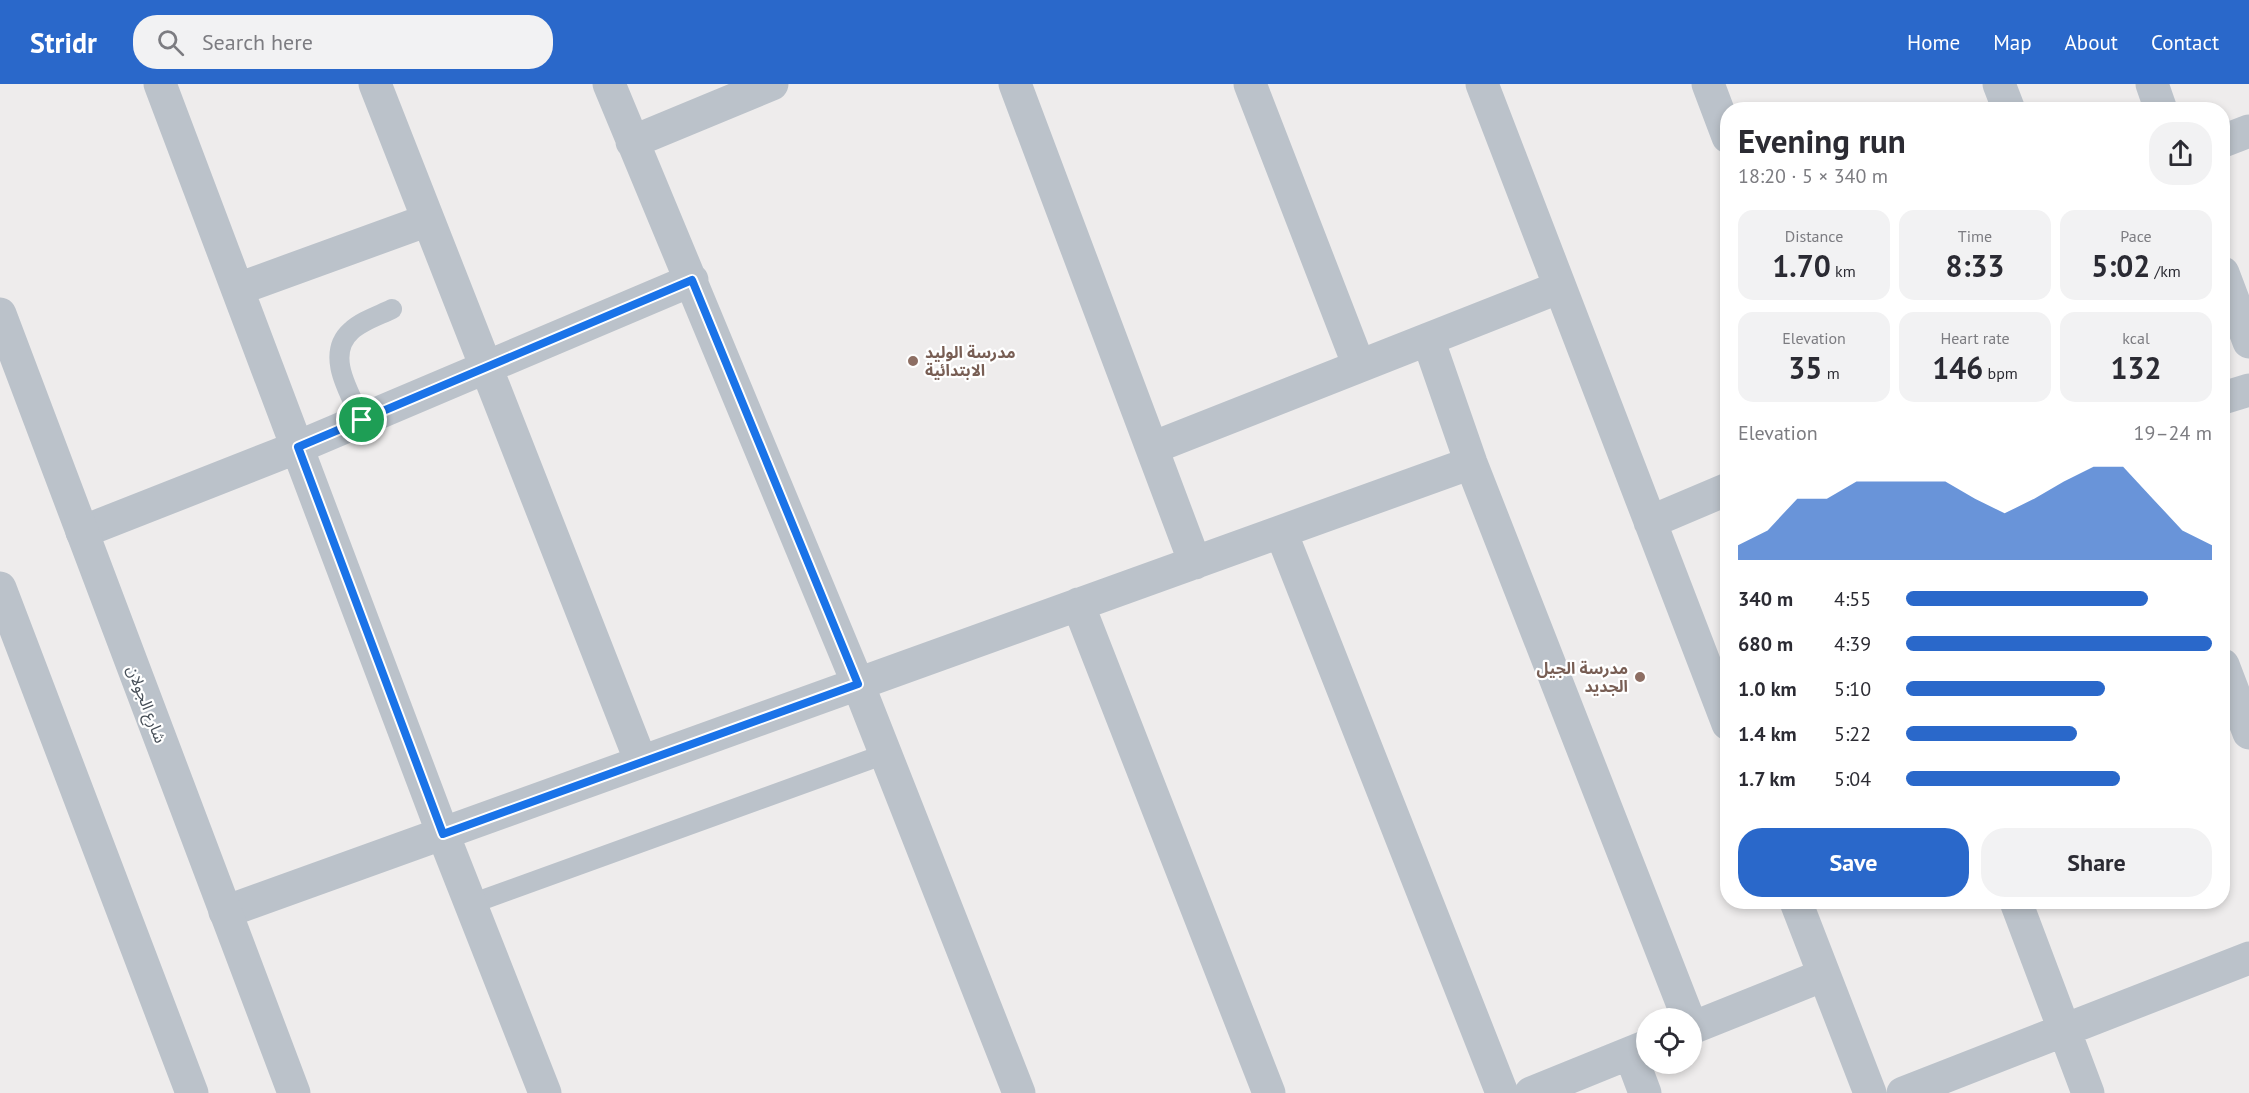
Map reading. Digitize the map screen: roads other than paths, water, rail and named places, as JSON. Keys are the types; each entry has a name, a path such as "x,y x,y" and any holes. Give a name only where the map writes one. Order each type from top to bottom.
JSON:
{"street":[{"path":"160,84 443,834 545,1093"},
{"path":"375,84 641,762"},
{"path":"609,84 858,684 1019,1093"},
{"path":"632,142 772,84"},
{"path":"1015,84 1195,563"},
{"path":"1250,84 1359,366"},
{"path":"1482,84 1720,703"},
{"path":"1708,84 1720,116"},
{"path":"1999,84 2006,102"},
{"path":"2152,84 2158,102"},
{"path":"2230,138 2249,131"},
{"path":"238,289 428,220"},
{"path":"82,532 298,447 692,280"},
{"path":"1152,448 1560,287"},
{"path":"2230,292 2249,342"},
{"name":"شارع الجولان","path":"0,314 294,1093"},
{"path":"1428,339 1471,464 1684,1008"},
{"path":"2230,396 2249,390"},
{"path":"225,912 1471,464"},
{"path":"1650,522 1720,492"},
{"path":"1281,532 1502,1093"},
{"path":"0,588 185,1091"},
{"path":"1078,604 1269,1093"},
{"path":"2230,683 2249,733"},
{"path":"1799,909 1870,1093"},
{"path":"2019,909 2088,1093"},
{"path":"1904,1093 2249,958"},
{"path":"1702,1024 1824,975"},
{"path":"1531,1093 1636,1051"},
{"path":"1642,1074 1645,1093"}],"lane":[{"path":"362,420 338,363 341,345 351,330 392,309"},
{"path":"471,904 885,754"}],"place":[{"name":"مدرسة الوليد الابتدائية","path":"913,361"},
{"name":"مدرسة الجيل الجديد","path":"1640,677"}]}
